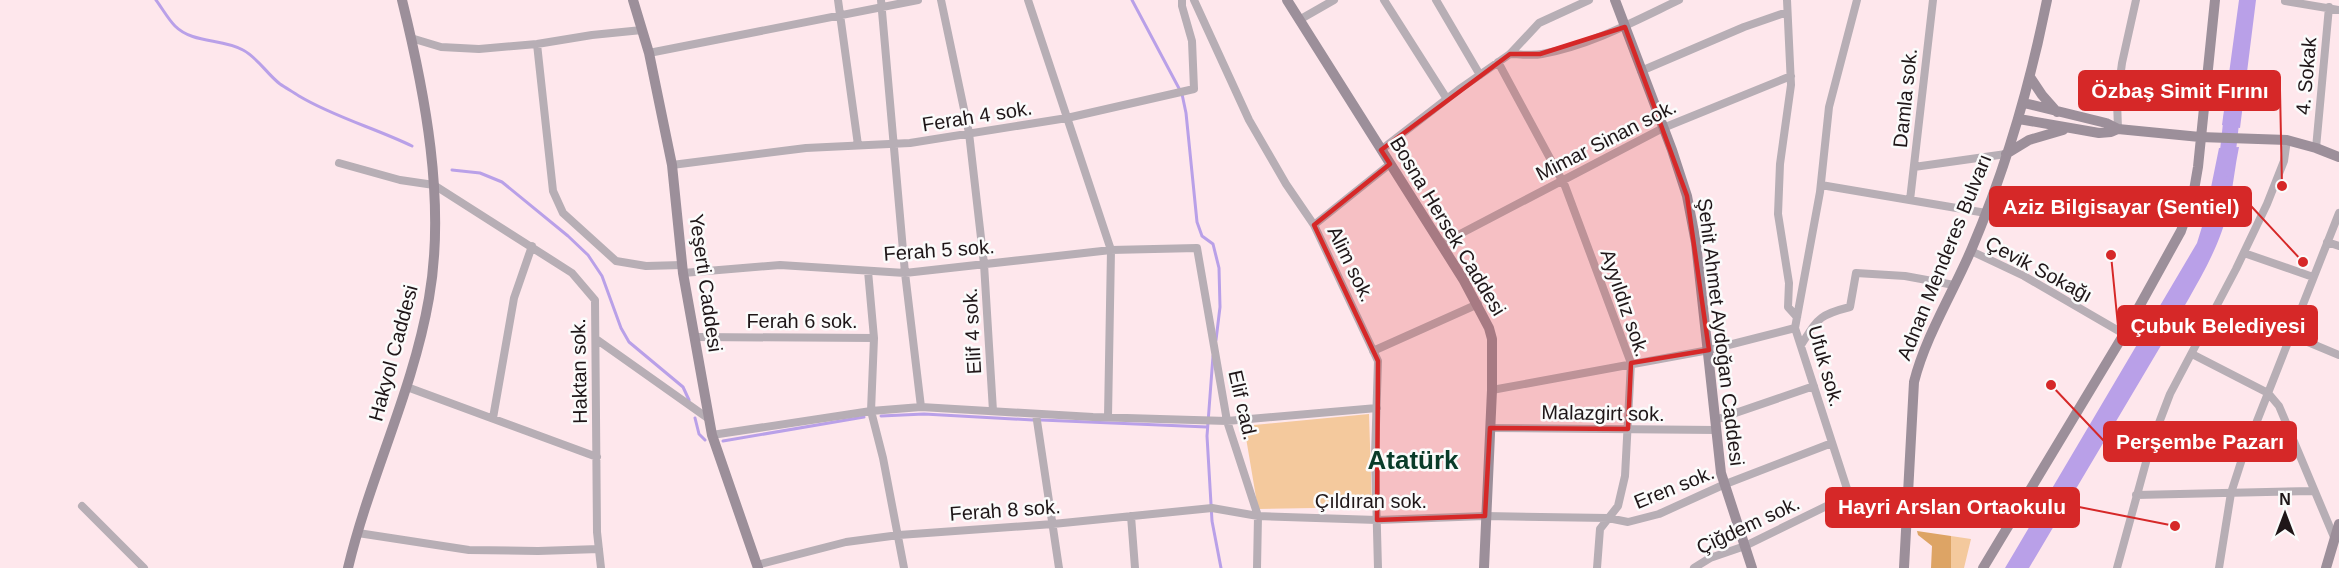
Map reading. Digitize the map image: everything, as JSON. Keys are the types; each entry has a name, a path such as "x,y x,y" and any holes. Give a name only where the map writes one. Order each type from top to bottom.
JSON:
{"street":[{"name":"Hakyol Caddesi","path":"348,568 407,387 429,297 434,240 434,185 426,120 402,0"},
{"name":"Yeşerti Caddesi","path":"633,0 649,53 672,165 683,269 712,435 757,566"},
{"path":"838,0 858,145"},
{"path":"649,53 841,15 882,4 918,0"},
{"name":"Elif 4 sok.","path":"941,0 969,134 984,264 993,411"},
{"path":"1028,0 1111,250 1108,417"},
{"name":"Ferah 4 sok.","path":"672,165 806,147 894,144 969,134 1067,118 1194,89 1192,41 1182,0"},
{"name":"Alim sok.","path":"1194,0 1249,120 1286,184 1314,225 1378,361 1378,568"},
{"name":"Bosna Hersek Caddesi","path":"1287,0 1478,304 1489,328 1492,339 1492,390 1484,568"},
{"path":"1299,20 1334,0"},
{"path":"1384,0 1447,99"},
{"path":"1436,0 1480,75"},
{"path":"1381,150 1510,54 1539,23 1589,0"},
{"name":"Şehit Ahmet Aydoğan Caddesi","path":"1615,0 1664,128 1687,196 1693,225 1709,350 1723,485 1752,568"},
{"path":"1510,54 1540,54 1570,47 1625,27 1679,0"},
{"path":"1787,0 1791,76 1780,164 1778,214 1789,283 1788,307 1797,317"},
{"name":"Ufuk sok.","path":"1849,495 1795,328 1821,185 1829,107 1857,0"},
{"name":"Damla sok.","path":"1910,200 1933,0"},
{"name":"Adnan Menderes Bulvarı","path":"1904,568 1914,382 1921,357 1971,251 2019,119 2047,0"},
{"path":"2118,129 2117,101 2122,63 2136,0"},
{"path":"1983,568 2124,334 2181,231 2195,184 2215,0"},
{"path":"2285,1 2322,3 2339,10"},
{"name":"4. Sokak","path":"2316,148 2322,3"},
{"path":"882,4 905,273 921,407"},
{"path":"1641,71 1744,27 1786,12"},
{"path":"411,38 441,47 466,50 537,44 642,30"},
{"name":"Ferah 5 sok.","path":"537,44 553,191 563,213 616,261 683,269 780,265 905,273 1111,250 1197,248"},
{"name":"Ayyıldız sok.","path":"1498,62 1562,181 1631,363 1625,476 1618,506 1600,529 1597,568"},
{"name":"Mimar Sinan sok.","path":"1441,244 1664,128 1791,76"},
{"path":"2030,77 2057,112"},
{"path":"2024,103 2106,123 2118,129 2200,137 2287,140 2339,157"},
{"path":"2019,119 2106,133 2118,129"},
{"path":"1914,167 2006,154 2029,140 2070,129"},
{"path":"2117,568 2151,444 2166,402 2244,253 2276,184 2284,161 2287,140"},
{"path":"339,163 399,180 434,185"},
{"path":"1314,225 1390,164"},
{"name":"Haktan sok.","path":"434,185 572,273 595,300 601,568"},
{"path":"1821,185 1986,213"},
{"path":"2219,568 2231,493 2241,459 2339,213"},
{"path":"2327,242 2339,246"},
{"path":"493,418 514,298 532,246"},
{"name":"Elif cad.","path":"1197,248 1227,421 1258,516 1257,568"},
{"name":"Çevik Sokağı","path":"1971,251 2024,276 2124,334"},
{"path":"2244,253 2313,278"},
{"path":"868,271 874,338 871,411 899,535 904,568"},
{"path":"1801,345 1819,318 1828,312 1850,307 1856,273 1905,276 1954,285"},
{"path":"1373,351 1478,304"},
{"path":"1492,390 1709,350 1795,328"},
{"path":"2291,335 2339,356"},
{"name":"Ferah 6 sok.","path":"694,337 874,338"},
{"path":"596,339 709,419"},
{"path":"2192,354 2268,393 2279,406 2334,537"},
{"name":"Malazgirt sok.","path":"1490,428 1628,429 1716,425 1814,386"},
{"path":"407,387 597,456"},
{"path":"712,435 871,411 921,407 1227,421 1377,408"},
{"path":"1036,414 1059,568"},
{"name":"Eren sok.","path":"1485,516 1608,518 1628,522 1659,514 1723,485 1832,443"},
{"path":"2136,495 2313,491"},
{"path":"1849,495 1907,496"},
{"name":"Çiğdem sok.","path":"1694,568 1710,558 1745,546 1849,495"},
{"path":"82,506 144,568"},
{"name":"Ferah 8 sok.","path":"757,566 846,542 899,535 1053,524 1212,508 1258,516"},
{"path":"1131,516 1135,568"},
{"name":"Çıldıran sok.","path":"1258,516 1377,520 1485,516"},
{"path":"2326,568 2339,524"},
{"path":"358,533 469,550 599,549"}],"highlighted area":[{"path":"1625,27 1687,196 1709,350 1631,363 1628,429 1490,428 1485,516 1377,520 1378,361 1314,225 1390,164 1381,150 1510,54 1540,54"}],"shaded area":[{"path":"2239,0 2256,0 2240,128 2222,125"},
{"path":"2239,147 2226,219 2212,255 2194,289 2029,568 2005,568 2197,243 2205,217 2219,148"},
{"path":"1369,414 1372,507 1258,509 1244,426"},
{"path":"1917,531 1951,536 1951,568 1931,568 1932,546 1918,535"},
{"path":"1951,536 1971,539 1964,568 1951,568"}],"waterway":[{"path":"156,0 172,23 182,32 190,36 235,46 253,57 280,84 299,96 326,110 412,146"},
{"path":"1132,0 1182,94 1197,222 1202,236 1213,244 1219,268 1220,307 1216,340"},
{"path":"2226,169 2233,105"},
{"path":"452,170 480,173 502,182 588,255 602,276 621,328 629,342 683,387 689,400"},
{"path":"1213,356 1207,436 1212,521 1221,568"},
{"path":"881,416 924,414 1033,420"},
{"path":"723,441 864,417"},
{"path":"695,418 699,434 705,440"},
{"path":"1041,420 1207,427"}],"place":[{"name":"Özbaş Simit Fırını","path":"2282,186"},
{"name":"Çubuk Belediyesi","path":"2111,255"},
{"name":"Aziz Bilgisayar (Sentiel)","path":"2303,262"},
{"name":"Perşembe Pazarı","path":"2051,385"},
{"name":"Hayri Arslan Ortaokulu","path":"2175,526"}],"district":[{"name":"Atatürk","path":"1413,460"}]}
